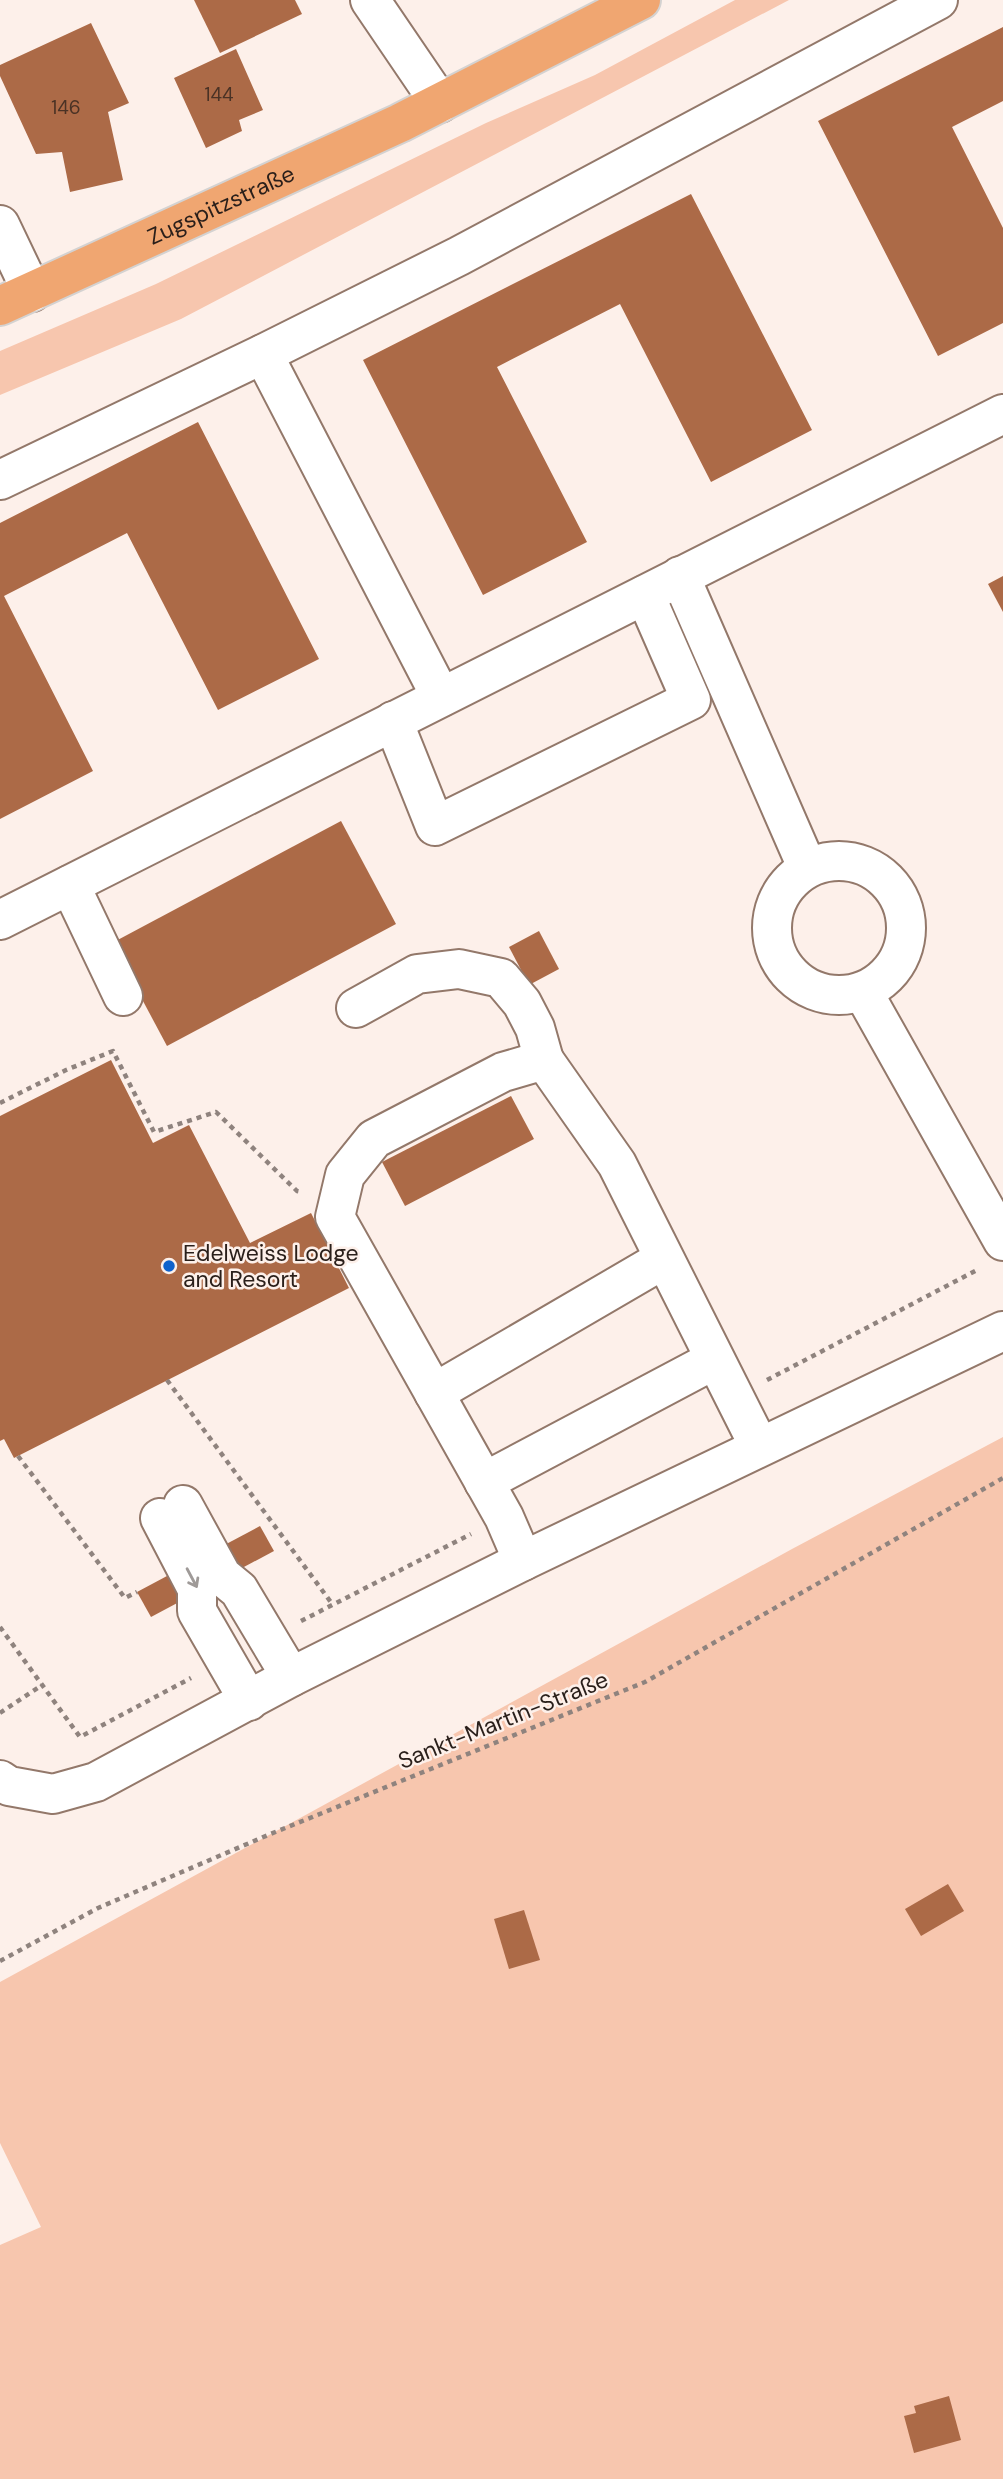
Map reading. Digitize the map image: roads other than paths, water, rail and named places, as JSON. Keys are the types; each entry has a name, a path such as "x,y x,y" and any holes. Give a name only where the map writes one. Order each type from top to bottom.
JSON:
{"main road":[{"name":"Zugspitzstraße","path":"16,299 440,103 641,0"}],"lane":[{"path":"370,0 440,103"},
{"path":"0,480 263,354 458,256 937,0"},
{"path":"0,225 16,299"},
{"path":"263,354 441,697"},
{"path":"0,919 1003,414"},
{"path":"680,576 807,867"},
{"path":"393,722 435,826 691,700 645,595"},
{"path":"828,861 861,864 889,882 901,900 906,921 905,943 897,963 883,980 863,992 841,996 818,993 798,982 782,965 773,945 771,922 777,900 789,881 807,867 828,861"},
{"path":"70,886 123,996"},
{"path":"356,1008 417,974 459,969 501,978 522,1003 535,1028 544,1060 617,1164 758,1446"},
{"path":"863,992 1003,1241"},
{"path":"523,1561 504,1517 335,1217 345,1175 374,1139 503,1072 544,1060"},
{"path":"434,1393 664,1259"},
{"path":"0,1780 9,1786 53,1794 96,1782 291,1677 523,1561 758,1446 1003,1331"},
{"path":"484,1482 714,1360"},
{"path":"249,1700 197,1611 197,1589 171,1512 222,1576 239,1590 291,1677"}],"place":[{"name":"Edelweiss Lodge and Resort","path":"169,1266"}]}
